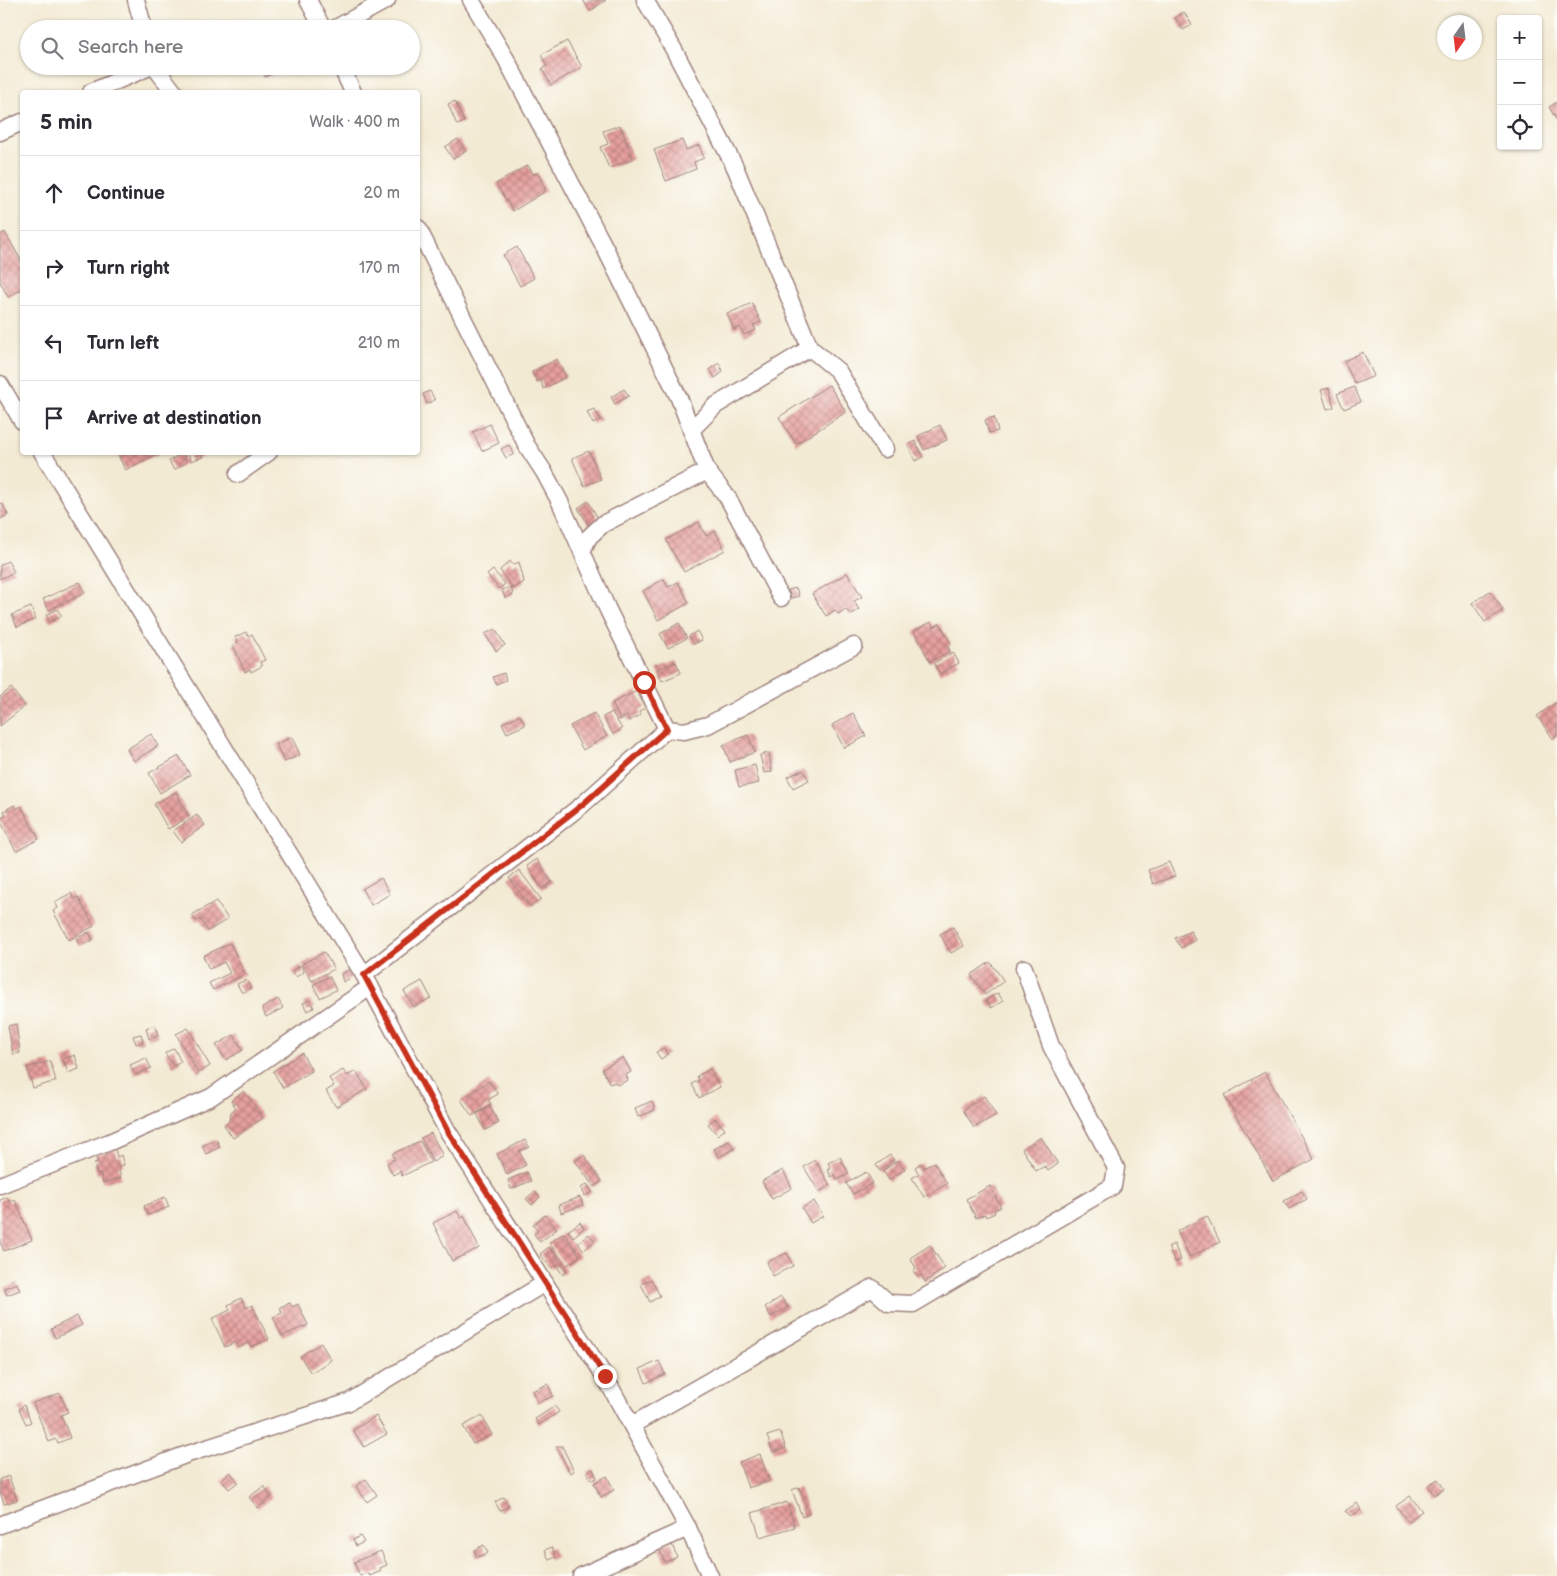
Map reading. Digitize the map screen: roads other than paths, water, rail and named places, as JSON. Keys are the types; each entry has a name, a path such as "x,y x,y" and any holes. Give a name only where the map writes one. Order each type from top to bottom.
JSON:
{"street":[{"path":"136,0 142,20"},
{"path":"308,0 318,20"},
{"path":"350,20 387,0"},
{"path":"471,0 506,58 606,250 679,398 707,471 728,498 781,598"},
{"path":"645,0 674,50 735,168 810,348 838,371 886,449"},
{"path":"96,90 132,75"},
{"path":"160,75 172,90"},
{"path":"345,75 352,90"},
{"path":"0,132 20,123"},
{"path":"420,232 527,446 560,502 608,610 667,729"},
{"path":"691,430 715,406 810,348"},
{"path":"0,384 20,418"},
{"path":"44,455 367,981 447,1130 605,1376 688,1528 710,1576"},
{"path":"238,474 265,455"},
{"path":"582,551 589,537 603,524 707,471"},
{"path":"0,1185 112,1141 212,1097 367,981 582,805 667,729 684,731 708,725 854,646"},
{"path":"632,1425 872,1288 889,1303 913,1304 1113,1186 1116,1168 1051,1046 1024,968"},
{"path":"0,1525 185,1455 349,1402 545,1283"},
{"path":"581,1576 688,1528"}]}
